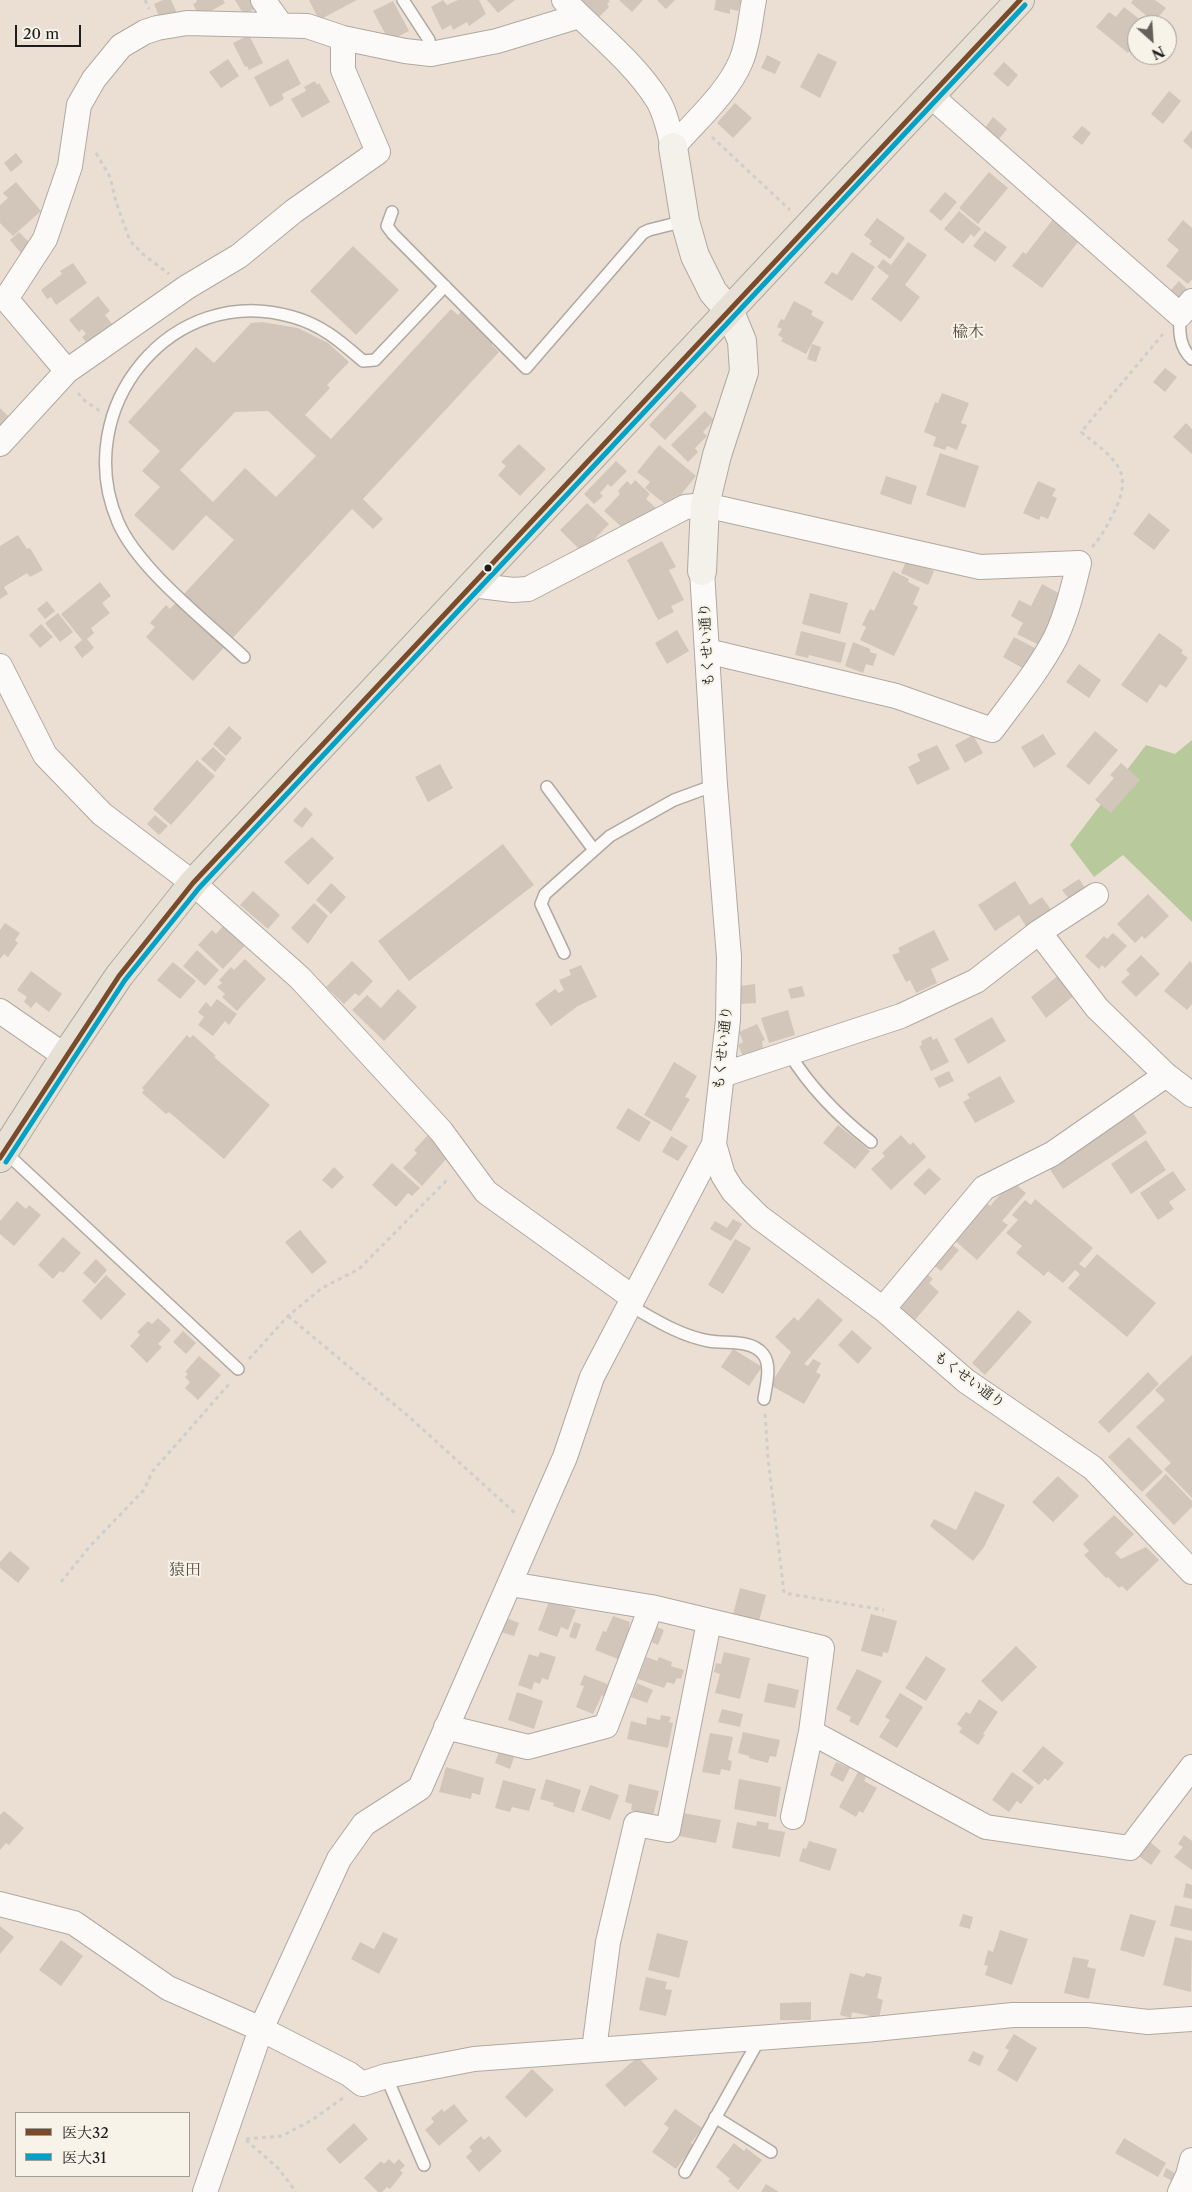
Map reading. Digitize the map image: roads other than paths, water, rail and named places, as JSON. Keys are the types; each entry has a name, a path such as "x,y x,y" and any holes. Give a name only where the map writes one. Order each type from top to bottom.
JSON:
{"main road":[{"path":"2,1155 119,976 193,883 730,312 1020,0"}],"street":[{"path":"264,0 281,26"},
{"path":"673,147 728,85 741,61 754,0"},
{"path":"65,373 6,299 45,239 70,166 79,105 94,79 121,46 145,32 187,23 307,26 343,38 405,51 431,54 497,41 571,8 636,71 658,100 666,119 673,147"},
{"path":"0,444 65,373 187,287 239,256 294,211 378,152 342,70 343,38"},
{"path":"931,96 1186,308"},
{"name":"もくせい通り","path":"673,147 685,221 703,275 713,292 730,312 742,341 744,372 717,455 705,505 702,571 715,784 729,957 728,1020 714,1144 723,1175 733,1191 759,1217 883,1309 966,1381 1092,1468 1192,1572"},
{"path":"472,585 513,590 528,589 685,507 705,505 980,567 1079,562 1069,603 1055,638 1030,678 992,730 896,696 707,651"},
{"path":"0,666 45,755 102,814 193,883 300,978 371,1052 441,1131 486,1192 631,1301"},
{"path":"722,1075 901,1016 976,981 1040,932 1096,895"},
{"path":"1040,932 1097,1008 1166,1075 1192,1095"},
{"path":"0,1011 65,1056"},
{"path":"883,1309 984,1188 1052,1154 1166,1075"},
{"path":"205,2192 236,2138 261,2029 339,1859 364,1824 420,1788 565,1456 592,1377 714,1144"},
{"path":"510,1584 651,1607 822,1648 811,1732 793,1817"},
{"path":"446,1727 528,1747 606,1726 651,1607"},
{"path":"594,2050 608,1942 636,1824 668,1830 709,1622"},
{"path":"811,1732 986,1827 1130,1848 1192,1767"},
{"path":"0,1904 74,1923 168,1988 261,2029 349,2074 362,2084 386,2076 474,2059 761,2036 865,2030 1013,2015 1088,2015 1148,2022 1192,2018"},
{"path":"1180,2192 1188,2175 1192,2160"}],"lane":[{"path":"403,0 429,40 431,54"},
{"path":"392,212 387,226 393,234 526,368 643,233 685,221"},
{"path":"244,656 151,570 132,547 118,522 105,474 108,432 113,413 129,379 149,353 176,333 206,319 249,312 293,316 327,331 368,362 375,360 445,286"},
{"path":"1186,308 1179,336 1187,354 1192,359"},
{"path":"564,953 541,904 545,894 610,836 638,818 674,800 715,784"},
{"path":"547,788 594,850"},
{"path":"789,1053 822,1098 839,1117 870,1142"},
{"path":"2,1155 238,1369"},
{"path":"631,1301 666,1326 708,1341 754,1345 765,1356 767,1364 768,1373 764,1399"},
{"path":"685,2172 761,2036"},
{"path":"386,2076 424,2164"},
{"path":"715,2117 771,2152"}],"district":[{"name":"楡木","path":"968,332"},
{"name":"猿田","path":"185,1570"}]}
